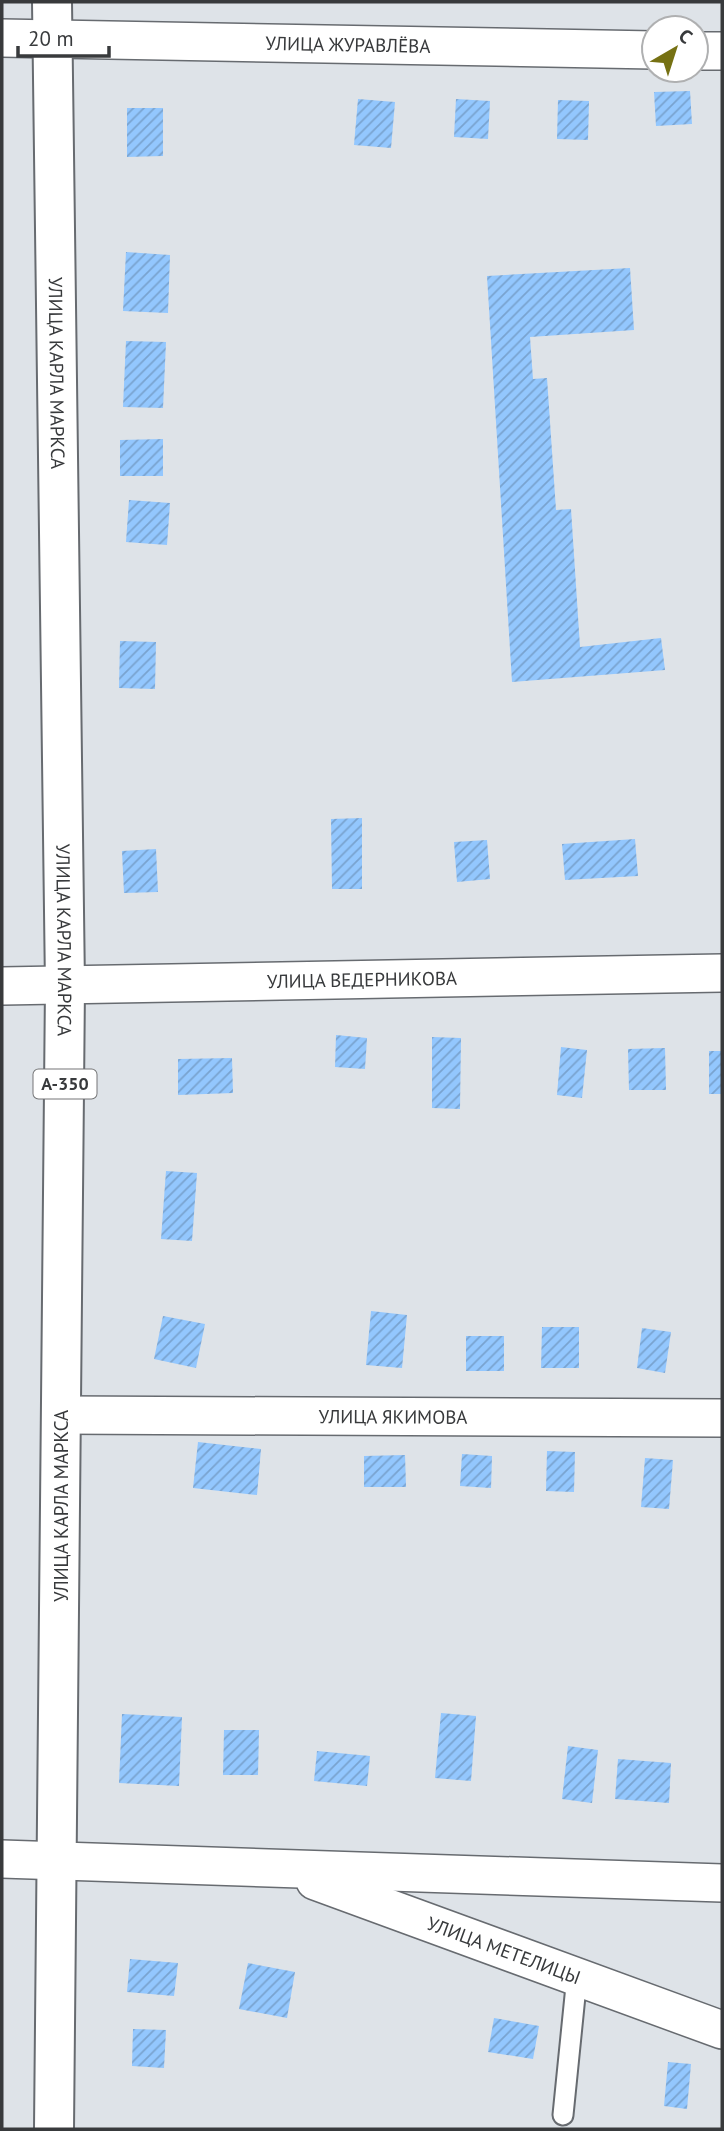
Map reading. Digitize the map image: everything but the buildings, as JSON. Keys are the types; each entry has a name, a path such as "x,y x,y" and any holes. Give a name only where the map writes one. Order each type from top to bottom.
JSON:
{"highway":[{"name":"УЛИЦА КАРЛА МАРКСА","path":"52,20 65,986 54,2129"}],"street":[{"name":"УЛИЦА ЖУРАВЛЁВА","path":"2,38 52,20 640,49"},
{"name":"УЛИЦА ВЕДЕРНИКОВА","path":"2,986 722,973"},
{"name":"УЛИЦА ЯКИМОВА","path":"62,1415 722,1418"},
{"name":"УЛИЦА МЕТЕЛИЦЫ","path":"2,1859 722,1883"},
{"name":"УЛИЦА МЕТЕЛИЦЫ","path":"285,1870 722,2030"}],"lane":[{"path":"563,2115 577,1976"}]}
